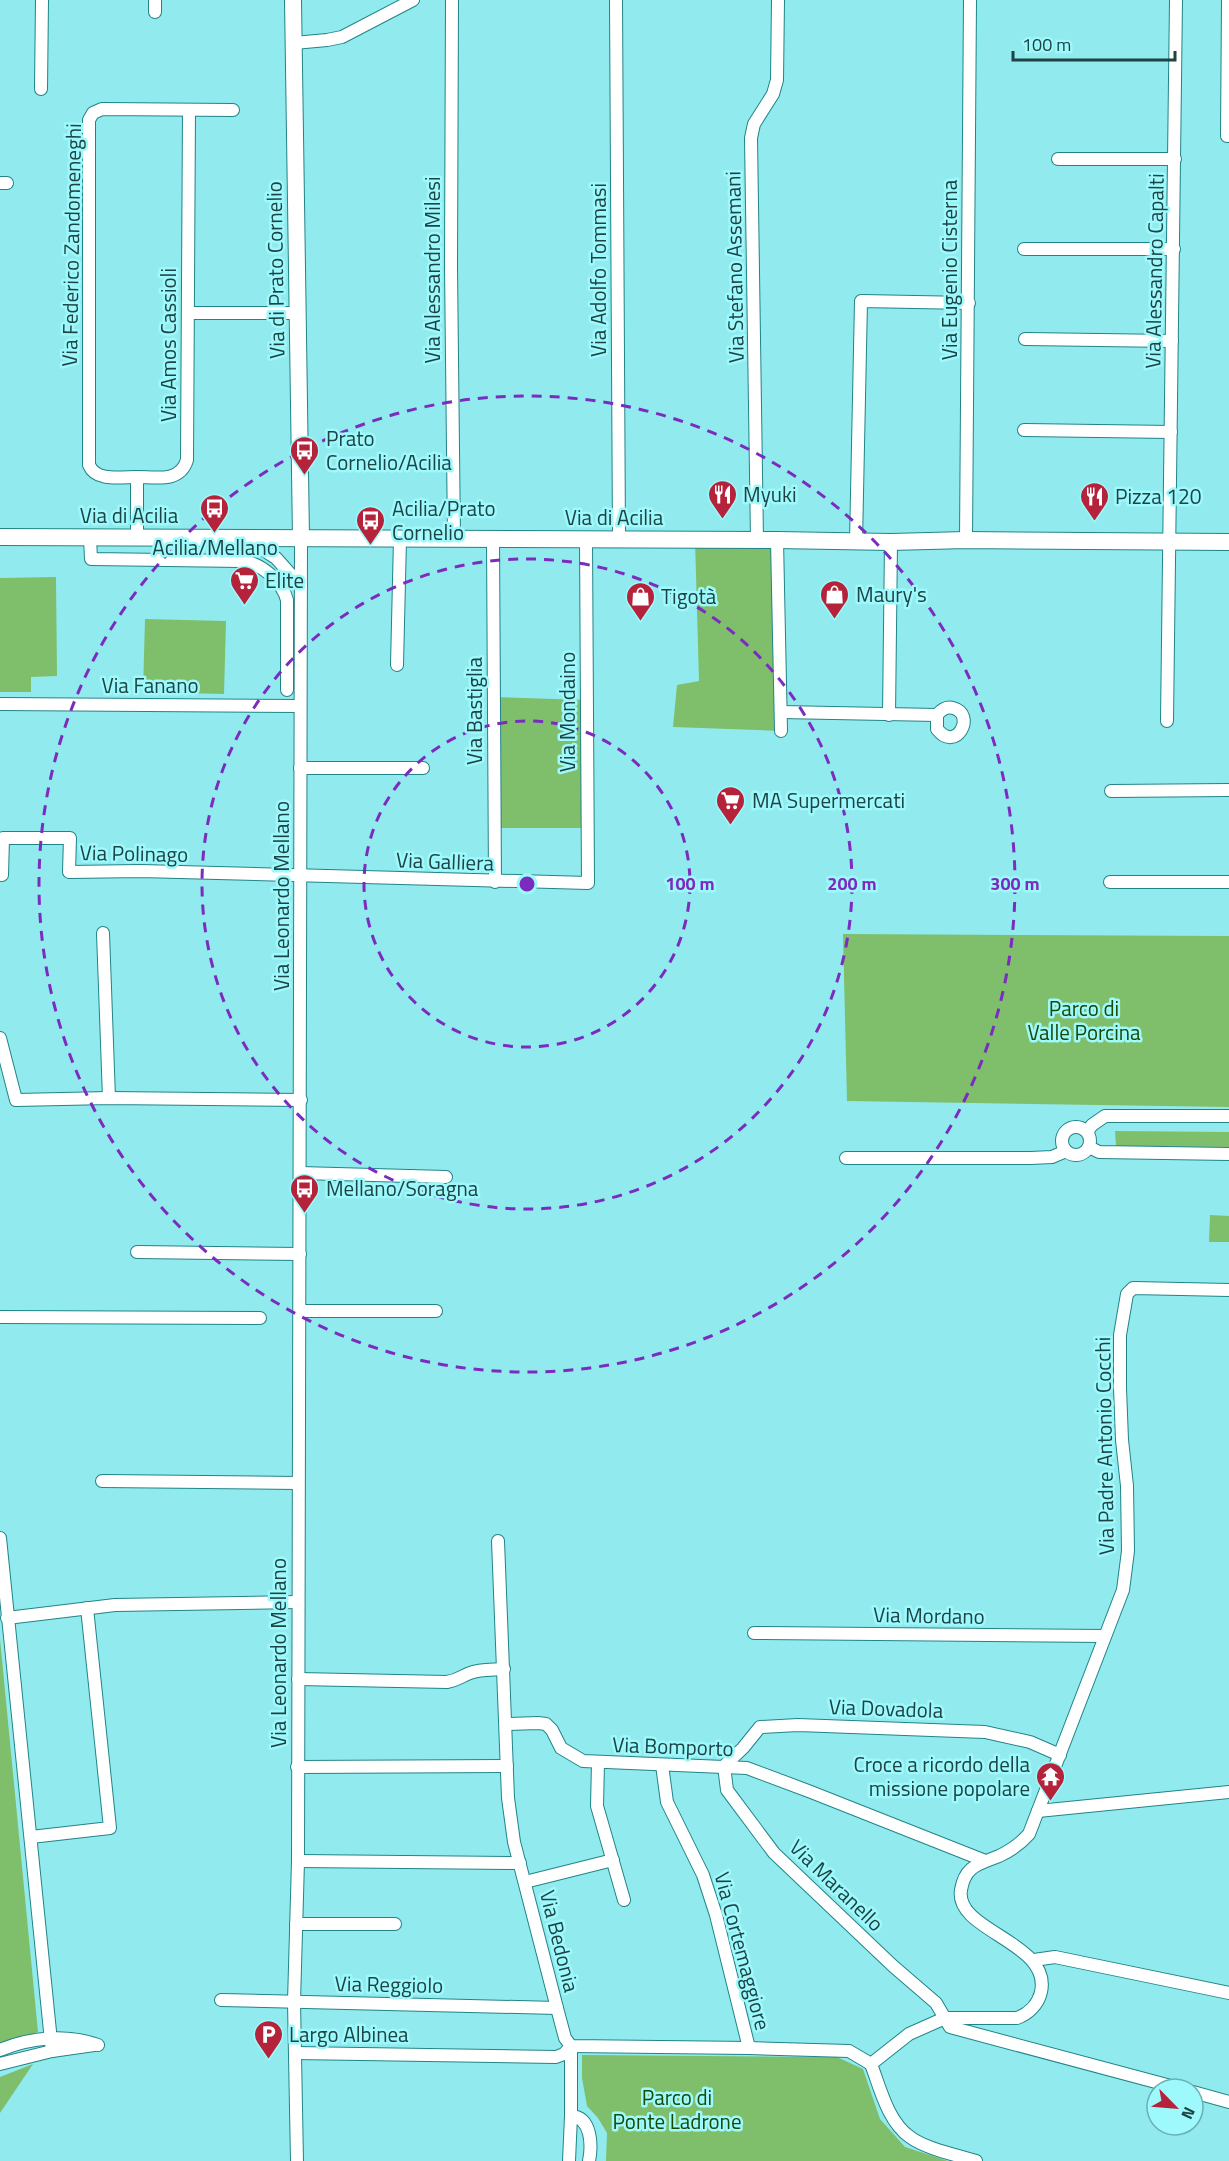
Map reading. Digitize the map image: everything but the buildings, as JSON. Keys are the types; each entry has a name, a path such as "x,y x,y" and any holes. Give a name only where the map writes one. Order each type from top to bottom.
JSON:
{"street":[{"path":"41,89 42,0"},
{"name":"Via di Prato Cornelio","path":"293,0 301,538"},
{"path":"294,43 342,37 413,0"},
{"name":"Via Alessandro Milesi","path":"452,0 451,267 454,539"},
{"name":"Via Adolfo Tommasi","path":"616,0 619,539"},
{"name":"Via Stefano Assemani","path":"757,540 751,138 754,124 773,94 777,80 778,0"},
{"name":"Via Eugenio Cisterna","path":"966,540 970,0"},
{"name":"Via Alessandro Capalti","path":"1167,721 1176,0"},
{"path":"1228,0 1228,136"},
{"name":"Via Federico Zandomeneghi","path":"137,477 100,476 92,472 88,465 89,120 93,113 102,109 233,110"},
{"name":"Via Amos Cassioli","path":"137,477 172,477 179,474 186,464 189,110"},
{"path":"1058,159 1174,159"},
{"path":"1024,249 1174,249"},
{"path":"856,542 861,301 969,303"},
{"path":"188,313 298,313"},
{"path":"1025,339 1172,341"},
{"path":"1023,430 1171,432"},
{"path":"137,477 137,537"},
{"name":"Via di Acilia","path":"0,537 1229,542"},
{"path":"90,538 91,560 242,561 254,564 280,585 285,593 287,690"},
{"name":"Via Leonardo Mellano","path":"297,2161 294,2002 298,1861 301,538"},
{"path":"245,539 276,558 301,586"},
{"path":"397,665 400,539"},
{"name":"Via Bastiglia","path":"493,539 495,882"},
{"name":"Via Mondaino","path":"586,540 588,883"},
{"path":"777,540 781,731"},
{"path":"889,715 891,542"},
{"path":"287,646 300,646"},
{"name":"Via Fanano","path":"0,704 300,706"},
{"path":"781,712 937,715"},
{"path":"300,768 423,768"},
{"path":"1111,791 1229,790"},
{"name":"Via Polinago","path":"2,875 3,838 70,838 69,872 301,876"},
{"name":"Via Galliera","path":"301,876 588,883"},
{"path":"1110,882 1229,882"},
{"path":"103,933 109,1098"},
{"path":"0,1038 16,1100 109,1098 301,1100"},
{"path":"0,1094 14,1094"},
{"path":"1087,1132 1092,1125 1105,1116 1229,1116"},
{"path":"1077,1127 1090,1136 1089,1147 1081,1155 1071,1154 1066,1151 1062,1141 1067,1131 1077,1127"},
{"path":"1089,1147 1099,1152 1229,1155"},
{"path":"846,1158 1031,1158 1052,1157 1066,1151"},
{"path":"300,1173 446,1177"},
{"path":"137,1252 300,1254"},
{"name":"Via Padre Antonio Cocchi","path":"1034,1960 968,1913 961,1898 961,1889 972,1867 983,1860 999,1856 1022,1842 1029,1834 1123,1590 1128,1551 1127,1486 1120,1388 1120,1335 1127,1294 1133,1288 1229,1290"},
{"path":"300,1311 436,1311"},
{"path":"0,1317 260,1318"},
{"path":"102,1481 298,1483"},
{"path":"0,1538 52,2051"},
{"name":"Via Bedonia","path":"498,1541 508,1798 514,1842 557,2008 566,2038 571,2046"},
{"path":"8,1618 115,1605 298,1602"},
{"path":"31,1837 110,1828 87,1608"},
{"name":"Via Mordano","path":"754,1633 1105,1636"},
{"path":"298,1678 447,1682 484,1670 504,1669"},
{"name":"Via Bomporto","path":"506,1724 546,1724 561,1748 583,1761 747,1768 983,1860"},
{"name":"Via Dovadola","path":"724,1766 760,1727 798,1725 985,1732 1030,1742 1060,1755"},
{"path":"598,1763 597,1806 624,1900"},
{"name":"Via Cortemaggiore","path":"662,1765 667,1802 700,1867 716,1915 749,2048"},
{"path":"297,1767 507,1766"},
{"name":"Via Maranello","path":"724,1766 727,1790 774,1853 893,1966 936,2003 945,2018"},
{"path":"1038,1811 1229,1792"},
{"path":"525,1882 613,1860"},
{"path":"298,1861 520,1863"},
{"path":"296,1924 394,1924"},
{"path":"871,2064 909,2034 945,2018 999,2019 1017,2018 1027,2014 1041,1995 1042,1984 1034,1960 1056,1957 1229,1993"},
{"name":"Via Reggiolo","path":"221,2000 557,2008"},
{"path":"945,2018 950,2027 1145,2079"},
{"path":"0,2050 50,2038 79,2038 98,2045 52,2051 0,2064"},
{"path":"569,2161 571,2046"},
{"path":"295,2053 556,2057 564,2054 571,2046 849,2051 871,2064 888,2109 909,2137 976,2161"},
{"path":"1205,2095 1229,2102"},
{"path":"571,2116 582,2120 590,2132 589,2161"}],"green space":[{"path":"777,537 781,731 673,727 677,685 699,681 695,540"},
{"path":"56,577 57,676 31,677 31,692 0,692 0,578"},
{"path":"145,619 226,621 224,694 143,692"},
{"path":"494,697 586,700 587,828 495,828"},
{"name":"Parco di Valle Porcina","path":"843,934 1229,936 1229,1107 847,1101"},
{"path":"1115,1131 1229,1132 1229,1147 1116,1146"},
{"path":"1210,1215 1229,1216 1229,1242 1209,1242"},
{"path":"0,1639 38,2032 0,2047"},
{"name":"Parco di Ponte Ladrone","path":"582,2055 837,2057 863,2069 880,2119 905,2147 948,2161 606,2161 607,2133 587,2106 582,2078"},
{"path":"33,2064 0,2113 0,2077"}],"place":[{"name":"Prato Cornelio/Acilia","path":"305,476"},
{"name":"Myuki","path":"722,520"},
{"name":"Pizza 120","path":"1094,522"},
{"name":"Acilia/Mellano","path":"215,534"},
{"name":"Acilia/Prato Cornelio","path":"371,546"},
{"name":"Elite","path":"244,606"},
{"name":"Maury's","path":"835,620"},
{"name":"Tigotà","path":"640,622"},
{"name":"MA Supermercati","path":"731,826"},
{"name":"Mellano/Soragna","path":"305,1214"},
{"name":"Croce a ricordo della missione popolare","path":"1051,1802"},
{"name":"Largo Albinea","path":"268,2060"}]}
